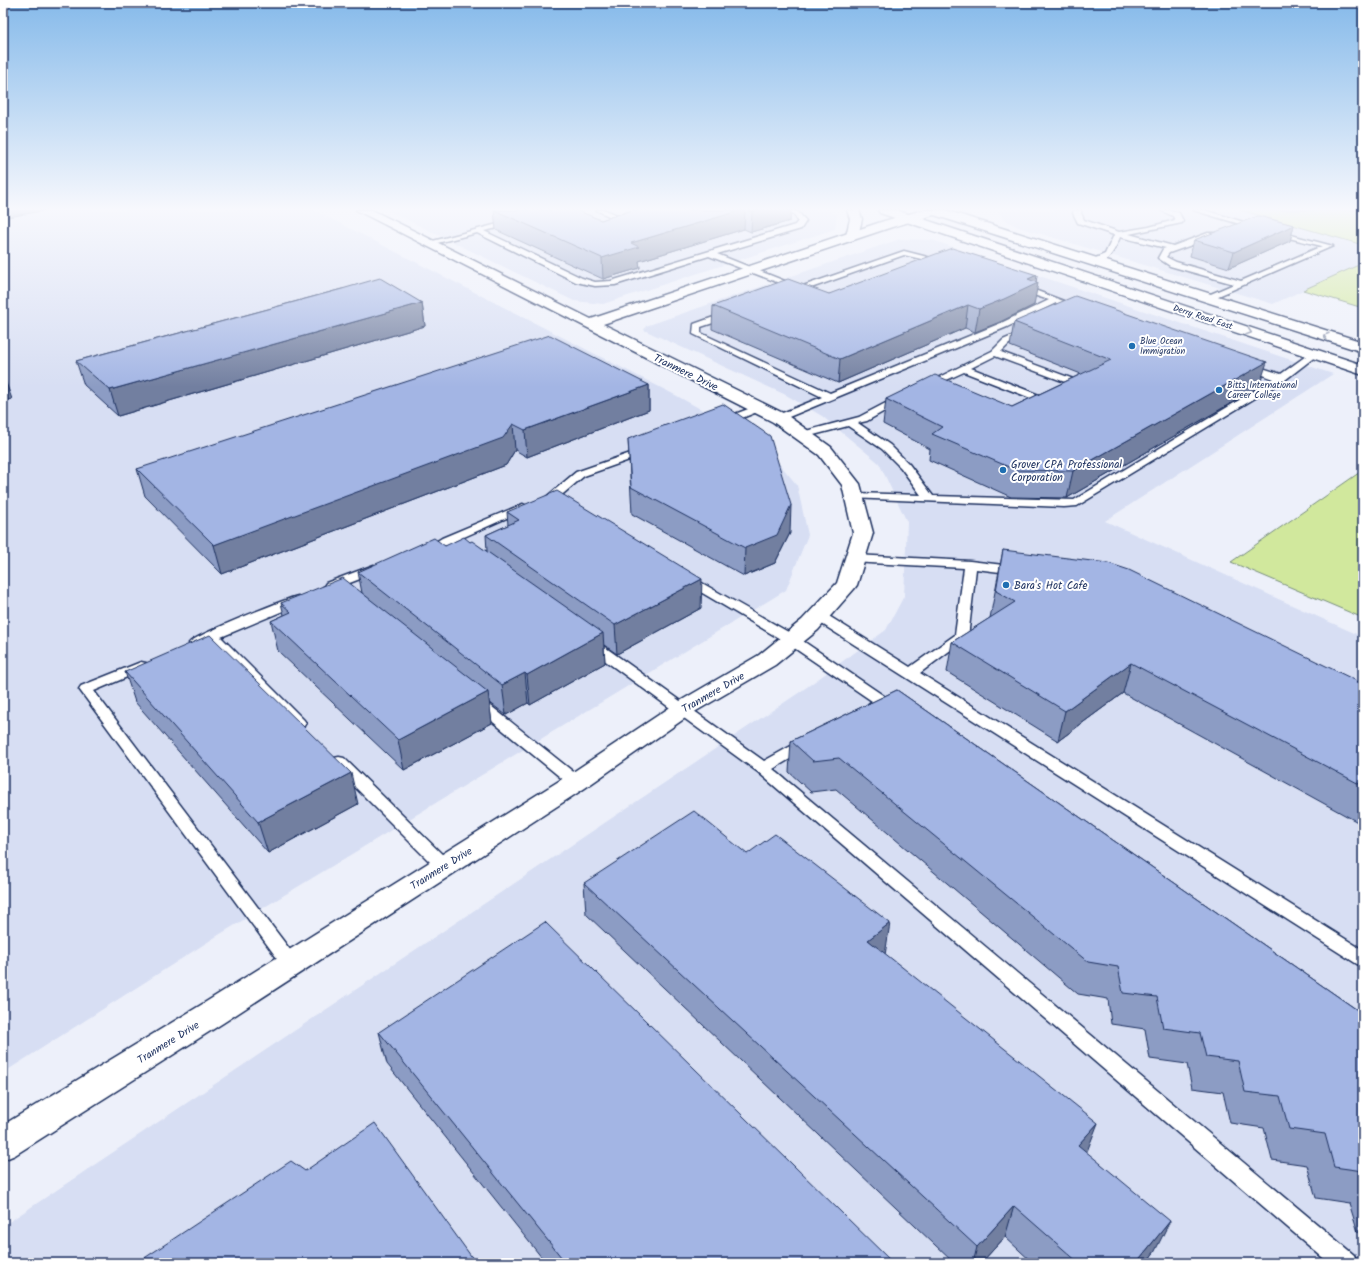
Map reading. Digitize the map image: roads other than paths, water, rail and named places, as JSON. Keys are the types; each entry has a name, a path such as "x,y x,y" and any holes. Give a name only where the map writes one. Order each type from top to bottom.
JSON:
{"street":[{"name":"Tranmere Drive","path":"3,1144 291,964 576,782 683,709 767,660 819,616 847,585 863,533 851,484 825,451 769,413 481,269"},
{"name":"Derry Road East","path":"1059,269 1363,370"},
{"name":"Derry Road East","path":"1117,269 1363,347"},
{"path":"589,324 751,270"}],"lane":[{"path":"556,269 579,280 595,284 612,283 659,269"},
{"path":"787,295 860,269"},
{"path":"1191,269 1242,284"},
{"path":"1209,298 1276,269"},
{"path":"751,270 815,294"},
{"path":"1013,285 1085,310 1068,315"},
{"path":"714,425 769,413 830,397 1004,325 1056,300"},
{"path":"735,313 697,326 697,334 830,397"},
{"path":"802,435 863,419 880,408 995,353 1006,342 1033,330"},
{"path":"963,368 1049,402 1081,385 995,353"},
{"path":"854,496 1064,504 1077,503 1282,378 1314,354"},
{"path":"1237,363 1282,378"},
{"path":"919,389 940,392"},
{"path":"849,422 886,447 905,466 930,499"},
{"path":"563,506 550,499 580,474 655,447"},
{"path":"425,548 526,506"},
{"path":"446,540 472,558"},
{"path":"855,559 970,565 1031,572"},
{"path":"184,648 383,565"},
{"path":"910,674 961,637 970,565"},
{"path":"678,573 792,640 889,706 856,716"},
{"path":"334,585 346,595"},
{"path":"819,616 1363,959"},
{"path":"212,636 308,732"},
{"path":"581,636 763,768 1346,1263"},
{"path":"156,659 86,689 291,964"},
{"path":"467,694 576,782"},
{"path":"763,768 816,738"},
{"path":"331,754 444,866"}],"place":[{"name":"Blue Ocean Immigration","path":"1132,346"},
{"name":"Bitts International Career College","path":"1219,390"},
{"name":"Grover CPA Professional Corporation","path":"1003,470"},
{"name":"Bara's Hot Cafe","path":"1006,585"}]}
